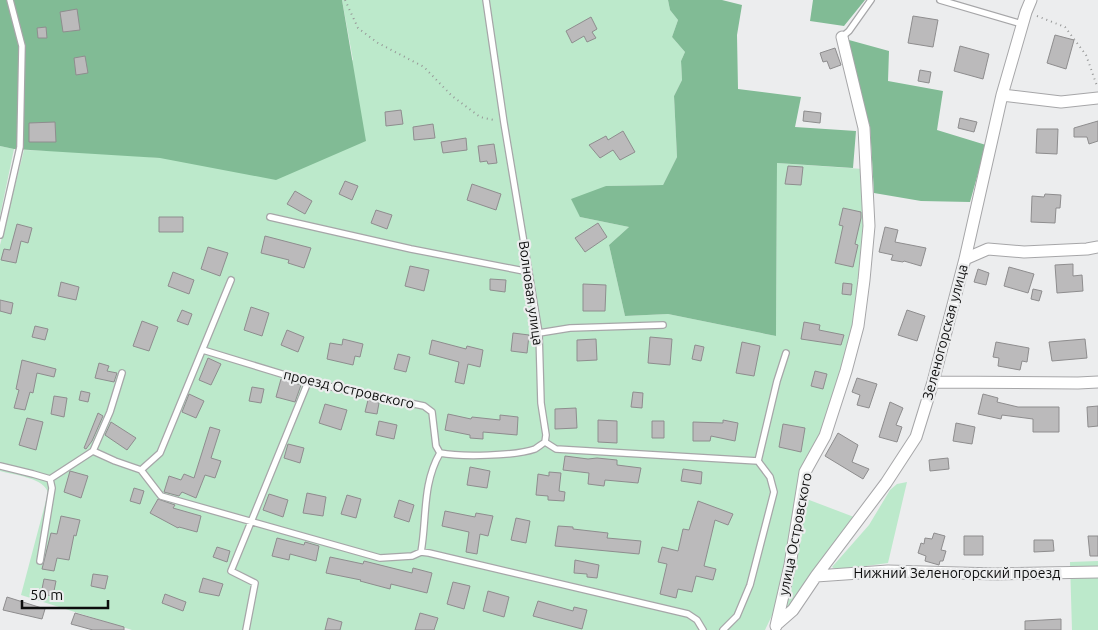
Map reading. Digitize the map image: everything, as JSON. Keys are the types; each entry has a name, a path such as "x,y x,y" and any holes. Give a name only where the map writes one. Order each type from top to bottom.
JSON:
{"street":[{"name":"Зеленогорская улица","path":"775,627 793,610 816,576 886,483 916,437 933,382 965,259 1002,95 1030,0"},
{"name":"улица Островского","path":"775,627 790,565 805,472 825,436 846,371 858,326 865,271 869,226 864,128 842,37"},
{"path":"1002,95 1061,102 1098,98"},
{"path":"965,259 988,249 1024,252 1098,247"},
{"path":"933,382 1098,382"},
{"name":"Нижний Зеленогорский проезд","path":"816,576 888,571 995,574 1098,572"}],"lane":[{"path":"0,235 20,147 22,46 10,0"},
{"name":"Волновая улица","path":"486,0 539,333 541,403 546,436 545,442"},
{"path":"842,37 849,31 872,0"},
{"path":"940,0 1022,24"},
{"path":"270,217 411,249 529,272"},
{"path":"141,470 160,453 231,280"},
{"path":"539,333 570,328 663,326"},
{"name":"проезд Островского","path":"203,350 308,382 424,406 432,412 436,446 440,453"},
{"path":"758,461 777,381 786,353"},
{"path":"50,480 93,451 110,412 122,373"},
{"path":"246,630 255,583 232,571 308,382"},
{"path":"420,552 425,498 436,459 440,453 450,455 499,454 535,448 545,442 556,449 758,461 770,477 774,492 750,585 737,616 723,630"},
{"path":"93,451 114,461 141,470 161,496 380,558 412,556 420,552 688,614 697,620 703,630"},
{"path":"0,466 50,480"},
{"path":"40,561 52,488 50,480"}],"path":[{"path":"345,0 358,28 378,43 424,67 452,96 480,117 504,122"},
{"path":"1026,12 1065,27 1086,55 1098,88"}],"green space":[{"path":"0,0 342,0 366,141 276,180 160,158 14,149 0,146"},
{"path":"342,0 668,0 670,10 678,20 672,37 685,52 681,61 682,80 674,96 677,157 663,185 606,186 580,217 629,227 609,245 625,316 668,314 776,336 777,163 863,169 867,205 857,315 841,371 814,451 776,607 765,630 132,630 21,595 48,493 46,488 35,481 0,471 0,245 24,150 94,152 160,158 353,60"},
{"path":"668,0 722,0 742,5 737,35 738,89 801,97 795,127 856,131 853,168 777,163 776,336 668,314 625,316 609,245 629,227 580,217 571,199 606,186 663,185 677,157 674,96 682,80 681,61 685,52 672,37 678,20 670,10"},
{"path":"813,0 865,0 844,26 810,21"},
{"path":"849,40 889,51 888,81 943,91 937,130 986,145 970,202 921,201 874,193 870,126 848,50"},
{"path":"0,146 14,149 0,216"},
{"path":"907,482 888,563 837,570 832,567 869,525 890,490 897,484"},
{"path":"804,498 854,517 793,604 787,608 783,606"},
{"path":"1098,561 1098,630 1072,630 1070,562"}],"building":[{"path":"77,9 80,30 63,32 60,12"},
{"path":"913,16 938,20 933,47 908,43"},
{"path":"591,17 597,29 592,32 596,38 587,42 584,36 572,43 566,31"},
{"path":"46,27 47,38 38,38 37,28"},
{"path":"1055,35 1074,40 1066,69 1047,63"},
{"path":"960,46 989,54 983,79 954,71"},
{"path":"835,48 841,65 830,69 827,61 823,62 820,53"},
{"path":"85,56 88,73 76,75 74,58"},
{"path":"920,70 931,72 929,83 918,81"},
{"path":"401,110 403,124 386,126 385,112"},
{"path":"804,111 821,113 820,123 803,121"},
{"path":"960,118 977,122 974,132 958,128"},
{"path":"1098,121 1098,141 1089,144 1087,137 1074,137 1074,128"},
{"path":"55,122 56,142 29,142 29,123"},
{"path":"433,124 435,138 414,140 413,127"},
{"path":"1037,129 1058,129 1057,154 1036,153"},
{"path":"623,131 635,152 620,160 613,150 600,158 589,145 606,136 608,140"},
{"path":"466,138 467,150 443,153 441,142"},
{"path":"494,144 497,163 488,164 487,161 480,162 478,146"},
{"path":"788,166 803,167 801,185 785,184"},
{"path":"345,181 358,186 352,200 339,194"},
{"path":"472,184 501,194 496,210 467,200"},
{"path":"295,191 312,201 305,214 287,204"},
{"path":"1045,194 1061,195 1060,208 1056,208 1055,223 1031,222 1032,196 1044,197"},
{"path":"843,208 861,212 855,244 858,245 853,267 835,263 843,226 839,225"},
{"path":"376,210 392,215 387,229 371,223"},
{"path":"159,217 183,217 183,232 159,232"},
{"path":"598,223 607,237 585,252 575,238"},
{"path":"17,224 32,228 28,243 21,241 16,263 1,260 4,249 10,250"},
{"path":"885,227 898,230 895,242 926,248 921,266 904,261 891,260 893,255 879,252"},
{"path":"265,236 311,248 304,268 288,263 289,260 261,253"},
{"path":"208,247 228,253 220,276 201,269"},
{"path":"1073,264 1073,276 1082,275 1083,291 1057,293 1055,265"},
{"path":"410,266 429,270 424,291 405,286"},
{"path":"1009,267 1034,274 1028,293 1004,286"},
{"path":"978,269 989,273 986,285 974,282"},
{"path":"173,272 194,280 189,294 168,286"},
{"path":"490,279 506,280 505,292 490,290"},
{"path":"61,282 79,287 76,300 58,296"},
{"path":"843,283 852,284 851,295 842,294"},
{"path":"583,284 606,285 605,311 583,311"},
{"path":"1033,289 1042,291 1039,301 1031,299"},
{"path":"0,300 13,303 11,314 0,311"},
{"path":"251,307 269,313 262,336 244,330"},
{"path":"182,310 192,314 188,325 177,321"},
{"path":"907,310 925,316 917,341 898,335"},
{"path":"142,321 158,327 149,351 133,346"},
{"path":"804,322 820,325 819,330 844,335 841,345 801,339"},
{"path":"35,326 48,329 45,340 32,337"},
{"path":"287,330 304,337 298,352 281,345"},
{"path":"513,333 529,335 527,353 511,351"},
{"path":"650,337 672,339 670,365 648,363"},
{"path":"343,339 363,344 360,357 355,356 353,365 327,359 330,343 342,345"},
{"path":"596,339 597,360 577,361 577,340"},
{"path":"1085,339 1087,358 1052,361 1049,342"},
{"path":"432,340 466,349 467,346 483,350 480,367 468,364 464,384 455,382 459,362 429,354"},
{"path":"742,342 760,346 754,376 736,373"},
{"path":"996,342 1029,348 1027,362 1022,361 1020,370 998,366 999,358 993,357"},
{"path":"695,345 704,347 701,361 692,359"},
{"path":"398,354 410,357 406,372 394,369"},
{"path":"208,358 221,364 211,385 199,380"},
{"path":"22,360 56,369 54,377 37,373 33,393 30,392 25,410 14,408 19,390 16,389"},
{"path":"99,363 109,366 107,371 117,373 114,382 95,378"},
{"path":"815,371 827,374 823,389 811,386"},
{"path":"857,378 877,384 869,408 857,405 860,395 852,392"},
{"path":"281,379 301,385 295,402 276,397"},
{"path":"252,387 264,389 261,403 249,401"},
{"path":"81,391 90,393 88,402 79,400"},
{"path":"633,392 643,393 642,408 631,407"},
{"path":"189,394 204,401 196,418 182,412"},
{"path":"983,394 998,398 997,402 1018,407 1059,407 1059,432 1033,432 1033,419 1002,415 1001,419 978,414"},
{"path":"54,396 67,398 64,417 51,414"},
{"path":"368,400 379,403 377,414 365,412"},
{"path":"890,402 903,408 896,425 902,427 897,442 879,437"},
{"path":"325,404 347,410 341,430 319,423"},
{"path":"1098,406 1098,426 1088,427 1087,407"},
{"path":"576,408 577,428 555,429 555,409"},
{"path":"98,413 103,416 92,441 86,449 84,448"},
{"path":"448,414 471,419 472,417 500,420 500,415 518,417 517,435 483,432 483,439 470,438 470,435 445,430"},
{"path":"27,418 43,422 36,450 19,445"},
{"path":"598,420 617,421 617,443 598,442"},
{"path":"723,420 738,423 735,441 711,436 710,441 693,441 693,422 723,423"},
{"path":"379,421 397,425 394,439 376,435"},
{"path":"652,421 664,421 664,438 652,438"},
{"path":"111,422 136,438 127,450 105,435"},
{"path":"956,423 975,427 972,444 953,441"},
{"path":"783,424 805,428 801,452 779,447"},
{"path":"210,427 220,430 211,458 221,461 215,478 205,475 196,498 182,492 179,496 164,492 169,476 181,480 184,474 194,478"},
{"path":"838,433 858,445 852,462 869,469 863,479 825,456"},
{"path":"288,444 304,448 300,463 284,458"},
{"path":"565,456 617,460 617,465 641,468 638,483 605,480 604,486 588,484 589,473 563,470"},
{"path":"948,458 949,469 930,471 929,460"},
{"path":"470,467 490,471 487,488 467,485"},
{"path":"683,469 702,472 701,484 681,481"},
{"path":"70,471 88,476 81,498 64,492"},
{"path":"549,472 561,473 559,491 565,492 564,501 548,500 548,496 536,495 538,474 549,476"},
{"path":"134,488 144,491 140,504 130,501"},
{"path":"307,493 326,497 323,516 303,513"},
{"path":"269,494 288,500 283,517 263,510"},
{"path":"347,495 361,499 356,518 341,514"},
{"path":"158,499 175,505 173,508 201,516 197,532 178,528 150,513"},
{"path":"399,500 414,505 409,522 394,517"},
{"path":"698,501 733,514 728,525 715,520 704,566 716,569 713,580 696,576 692,592 678,589 676,598 660,594 667,564 658,562 662,547 678,551 683,529 689,530"},
{"path":"445,511 475,517 476,513 493,516 488,536 480,534 477,554 466,552 469,532 442,526"},
{"path":"61,516 80,520 76,536 74,535 69,560 57,558 54,571 42,569 51,533 57,534"},
{"path":"516,518 530,521 526,543 511,540"},
{"path":"558,526 608,533 607,538 641,541 639,554 555,546"},
{"path":"934,533 945,536 941,550 946,551 943,561 940,561 939,565 925,561 926,556 918,553 921,543 924,544 925,538 932,539"},
{"path":"964,536 983,536 983,555 964,555"},
{"path":"1088,536 1098,536 1098,556 1090,556"},
{"path":"277,538 304,545 305,542 319,546 316,561 290,554 289,560 272,556"},
{"path":"1034,540 1053,540 1054,551 1034,552"},
{"path":"217,547 230,551 227,562 213,557"},
{"path":"330,557 363,564 364,561 412,573 413,568 432,573 427,593 391,584 390,589 361,580 326,573"},
{"path":"575,560 599,565 597,578 587,577 587,574 574,573"},
{"path":"93,574 108,576 105,589 91,586"},
{"path":"203,578 223,584 219,596 199,592"},
{"path":"44,579 56,581 53,596 41,594"},
{"path":"453,582 470,586 464,609 447,604"},
{"path":"488,591 509,597 504,617 483,611"},
{"path":"165,594 186,602 183,611 162,603"},
{"path":"7,597 45,609 42,619 3,610"},
{"path":"538,601 573,611 574,607 587,610 582,629 533,616"},
{"path":"75,613 124,627 124,630 93,630 71,624"},
{"path":"420,613 438,618 434,630 415,630"},
{"path":"328,618 342,622 340,630 325,630"},
{"path":"1061,619 1061,630 1025,630 1025,621"}]}
